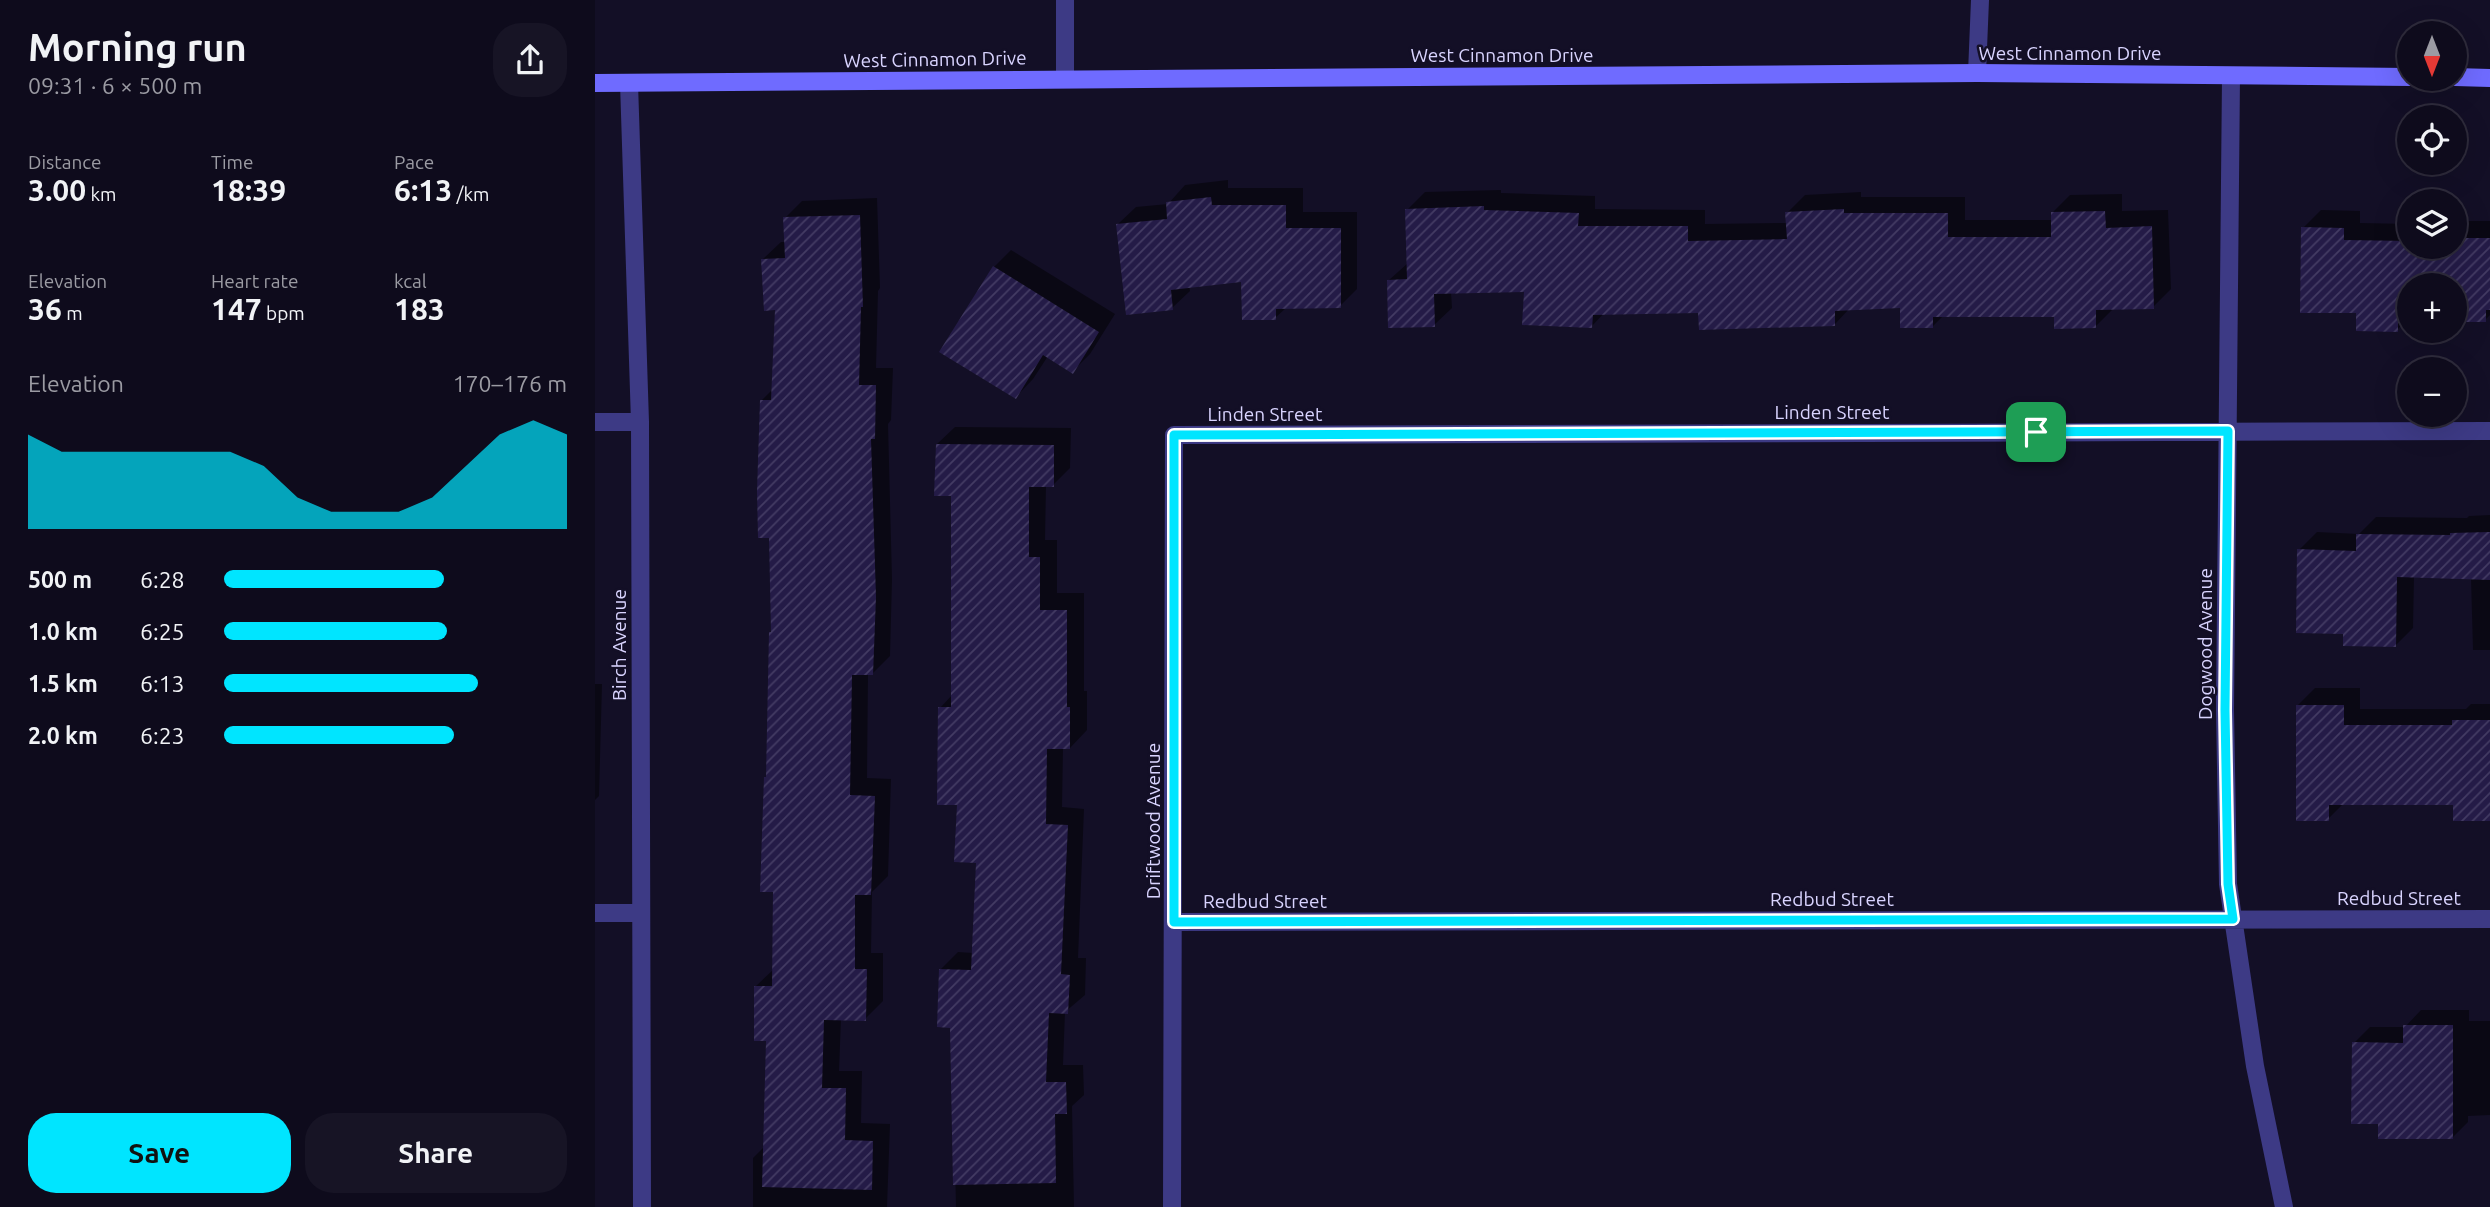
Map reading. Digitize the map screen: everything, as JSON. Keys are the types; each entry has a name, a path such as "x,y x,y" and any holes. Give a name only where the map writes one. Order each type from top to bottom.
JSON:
{"main road":[{"name":"West Cinnamon Drive","path":"595,83 1977,74 2397,77"},
{"path":"2467,77 2490,78"}],"street":[{"path":"1065,0 1065,79"},
{"path":"1977,74 1980,0"},
{"name":"Dogwood Avenue","path":"2231,76 2225,710 2228,884 2255,1066 2284,1207"},
{"name":"Birch Avenue","path":"629,83 640,422 642,1207"},
{"path":"595,422 640,422"},
{"name":"Linden Street","path":"1174,435 2490,431"},
{"name":"Driftwood Avenue","path":"1172,1207 1174,435"},
{"path":"595,913 641,913"},
{"name":"Redbud Street","path":"1174,922 2490,919"}],"building":[{"path":"1211,197 1212,205 1286,205 1286,228 1341,228 1341,308 1276,309 1276,320 1242,320 1241,282 1171,290 1173,310 1126,315 1116,224 1167,219 1166,202"},
{"path":"1484,206 1484,210 1579,213 1578,226 1688,226 1688,241 1787,239 1785,212 1844,209 1844,213 1948,213 1948,237 2051,237 2051,212 2105,211 2106,228 2152,226 2154,309 2096,310 2096,328 2054,329 2054,317 1933,317 1933,328 1900,328 1900,308 1835,311 1835,326 1699,330 1698,313 1593,315 1592,328 1522,325 1524,292 1434,294 1435,327 1388,328 1387,280 1407,279 1405,209"},
{"path":"860,215 863,307 859,385 876,385 875,439 871,439 876,597 873,675 852,675 850,795 875,796 871,895 855,895 855,969 867,969 866,1021 824,1020 822,1088 846,1088 845,1140 873,1141 872,1190 762,1187 766,1041 754,1041 754,986 772,986 773,892 760,892 771,632 769,538 758,538 757,491 760,400 771,400 775,310 764,311 761,259 785,258 783,217"},
{"path":"2301,227 2344,228 2344,240 2397,241 2397,259 2467,259 2467,238 2490,238 2490,310 2486,310 2486,322 2467,322 2467,273 2397,273 2397,332 2356,331 2356,313 2300,313"},
{"path":"993,266 1099,332 1073,374 1043,355 1016,399 939,352"},
{"path":"936,444 1054,445 1054,487 1029,487 1029,557 1040,557 1040,610 1067,610 1070,749 1047,749 1046,824 1068,825 1061,974 1070,975 1068,1014 1049,1013 1046,1082 1066,1082 1067,1114 1055,1114 1056,1183 953,1185 950,1028 937,1027 939,969 971,970 976,863 954,862 957,805 937,805 938,707 951,707 951,496 934,496"},
{"path":"2490,532 2490,580 2397,577 2396,647 2343,646 2343,634 2296,633 2297,549 2356,551 2356,534 2450,535"},
{"path":"2296,705 2344,705 2344,725 2452,725 2452,720 2490,720 2490,821 2453,821 2453,805 2329,805 2329,821 2296,821"},
{"path":"2403,1025 2453,1025 2453,1139 2378,1139 2378,1124 2351,1124 2352,1042 2403,1043"}],"route":[{"path":"2228,431 2225,710 2228,884 2233,919 1174,922 1174,435 2036,432 2228,431"}]}
